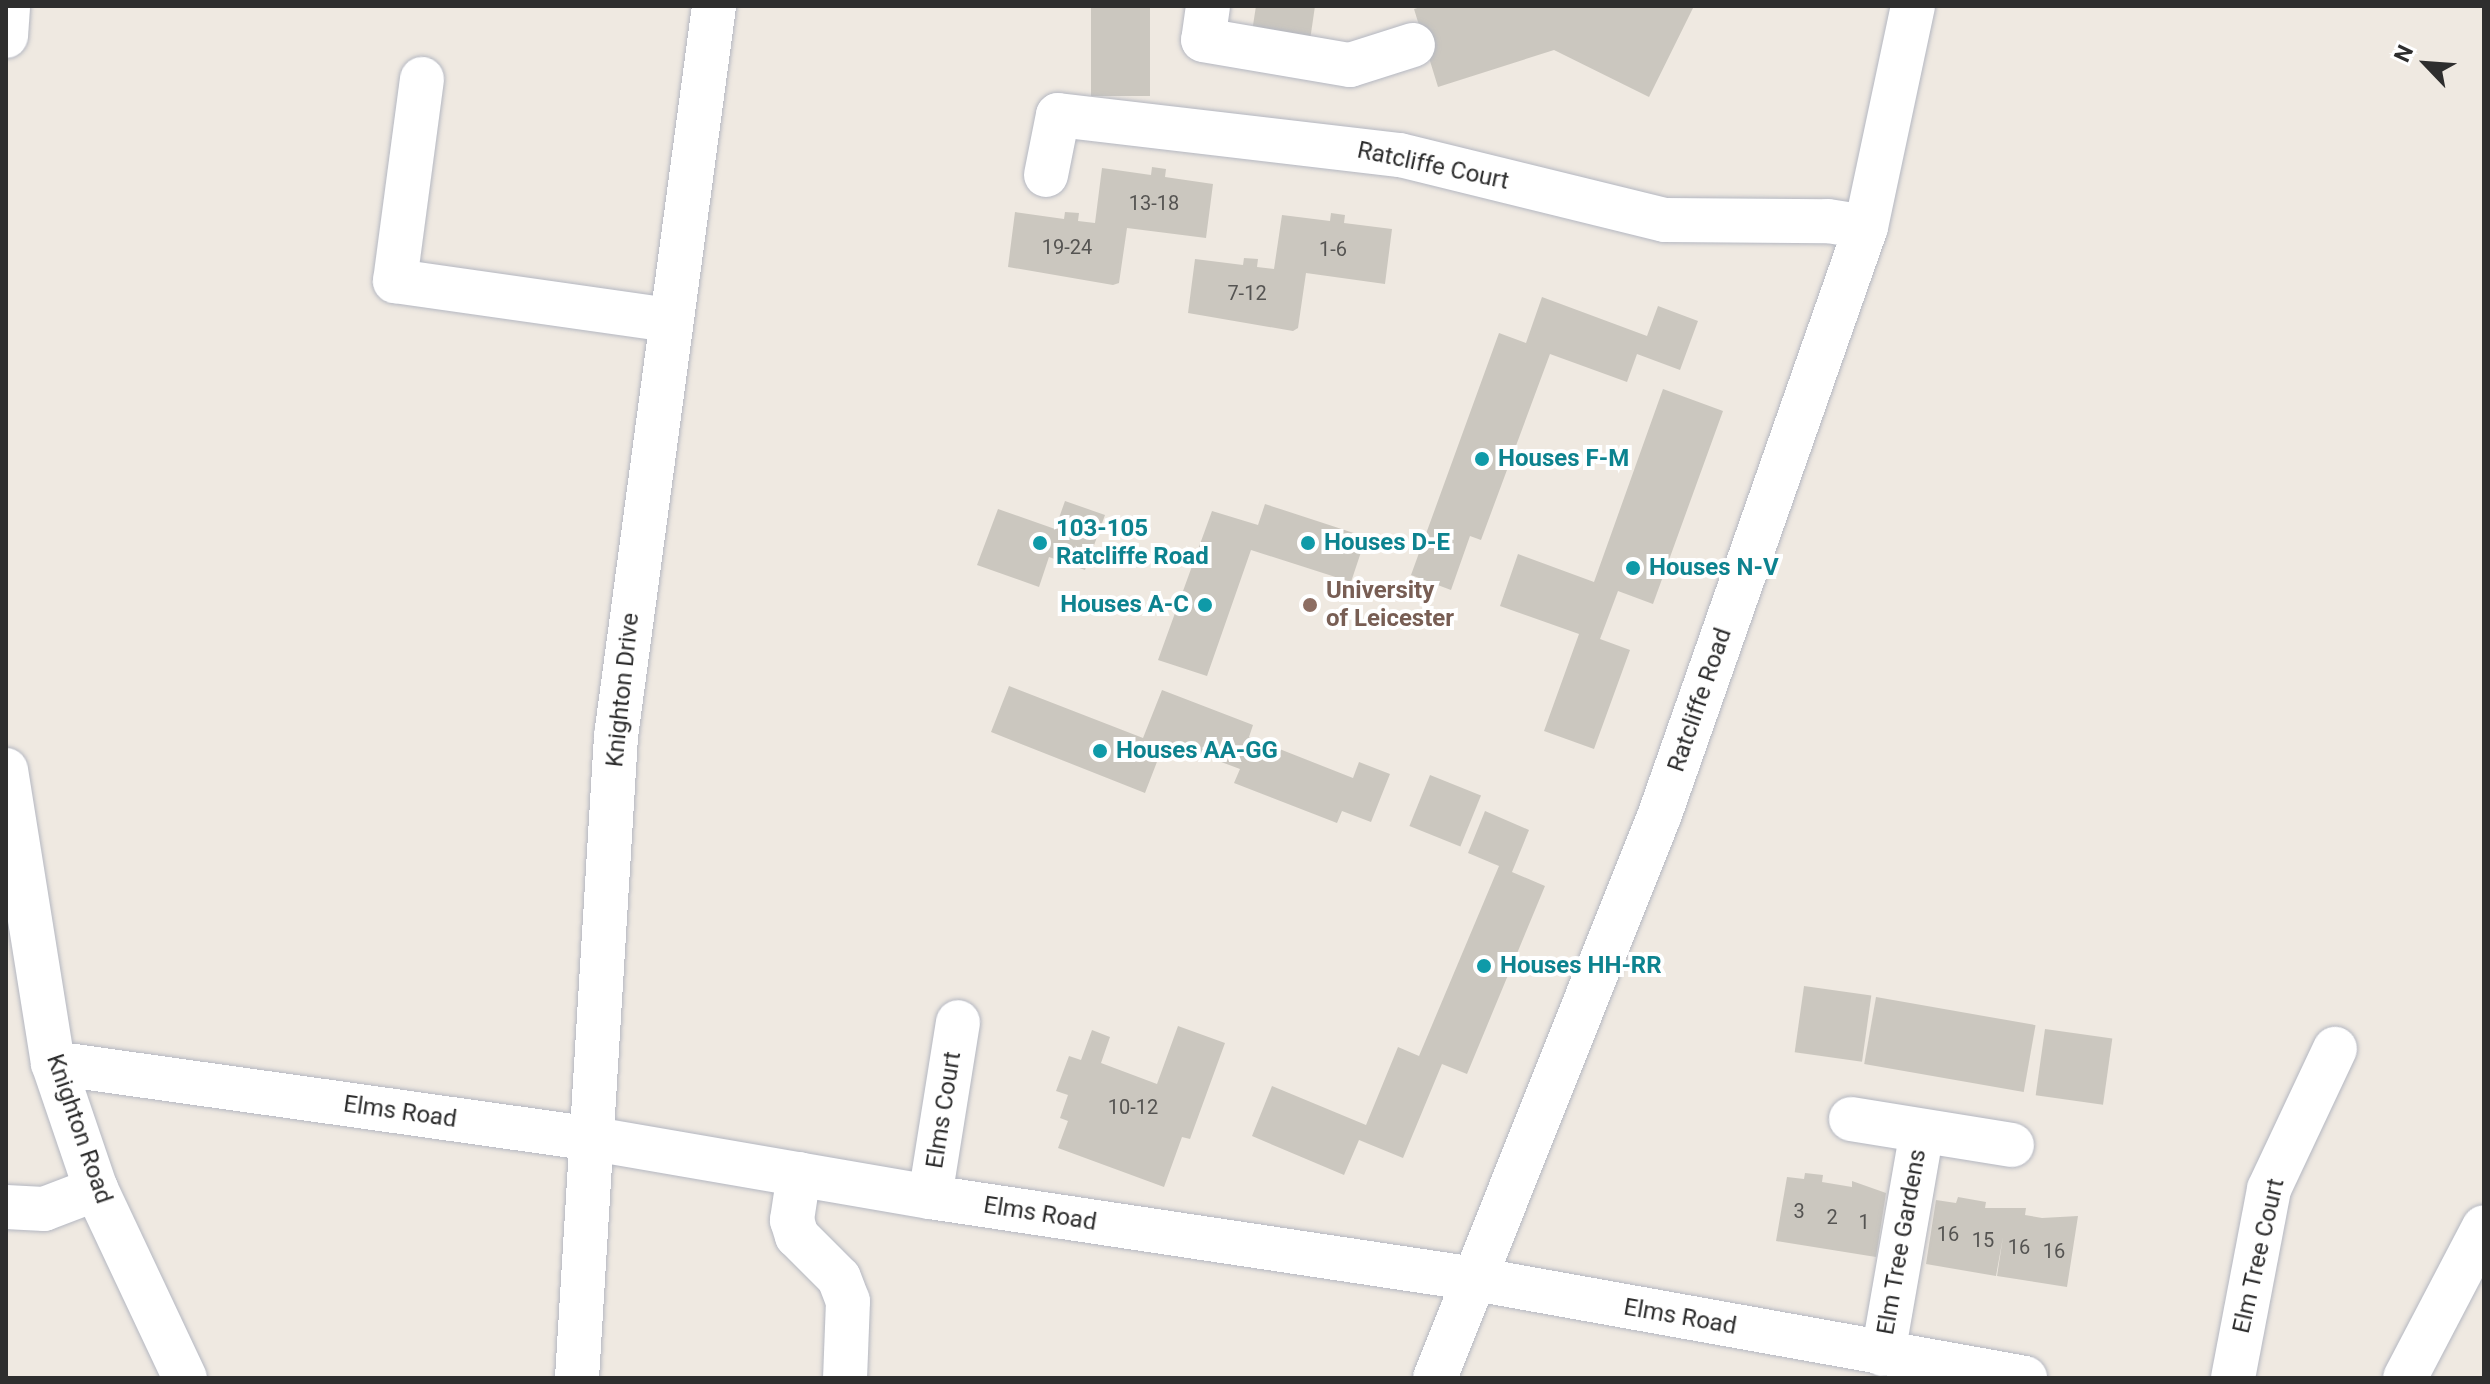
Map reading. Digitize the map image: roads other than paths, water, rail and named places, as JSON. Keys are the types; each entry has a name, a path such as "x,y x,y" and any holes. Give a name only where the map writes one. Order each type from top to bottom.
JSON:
{"street":[{"path":"6,36 8,6"},
{"name":"Knighton Drive","path":"577,1378 594,1139 616,736 714,6"},
{"path":"1208,6 1203,40 1350,65 1413,45"},
{"name":"Ratcliffe Road","path":"1435,1378 1660,814 1866,227 1913,6"},
{"path":"422,79 395,281 670,320"},
{"name":"Ratcliffe Court","path":"1046,175 1058,115 1400,155 1665,220 1828,221 1866,227"},
{"name":"Knighton Road","path":"6,770 53,1063 96,1189 185,1378"},
{"name":"Elms Court","path":"930,1197 958,1022"},
{"name":"Elm Tree Court","path":"2236,1360 2269,1189 2335,1049"},
{"name":"Elms Road","path":"53,1063 594,1139 930,1197 1475,1279 2025,1378"},
{"name":"Elm Tree Gardens","path":"1851,1119 2012,1145"},
{"name":"Elm Tree Gardens","path":"1883,1354 1922,1131"},
{"path":"799,1174 792,1220 797,1236 839,1278 848,1301 845,1378"},
{"path":"6,1207 44,1209 96,1189"},
{"path":"2405,1378 2484,1227"}],"place":[{"name":"Houses F-M","path":"1482,459"},
{"name":"103-105 Ratcliffe Road","path":"1040,543"},
{"name":"Houses D-E","path":"1308,543"},
{"name":"Houses N-V","path":"1633,568"},
{"name":"Houses A-C","path":"1205,605"},
{"name":"University of Leicester","path":"1310,605"},
{"name":"Houses AA-GG","path":"1100,751"},
{"name":"Houses HH-RR","path":"1484,966"}]}
